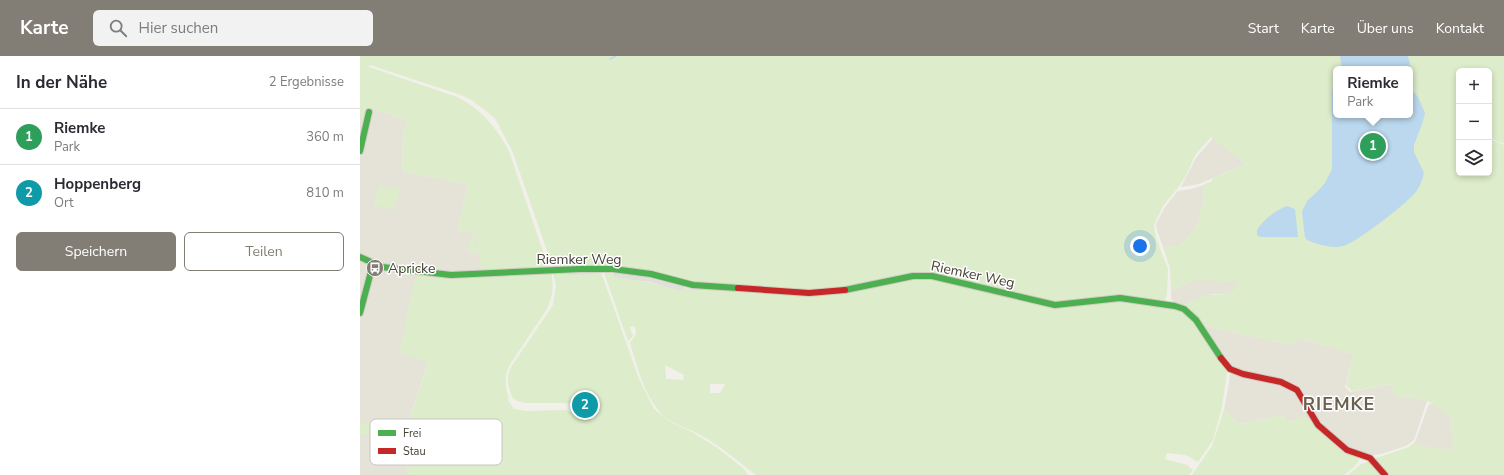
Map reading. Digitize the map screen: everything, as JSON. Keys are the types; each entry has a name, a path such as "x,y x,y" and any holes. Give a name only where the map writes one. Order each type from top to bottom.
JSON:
{"street":[{"path":"360,151 369,112"},
{"path":"360,257 373,264 360,313"},
{"name":"Riemker Weg","path":"373,264 420,272 460,274 613,269 651,274 693,285 809,293 852,289 913,276 932,276 1054,304 1120,298 1175,306 1184,309 1196,320 1222,360 1230,369 1243,374 1281,382 1297,390 1318,424 1324,430 1347,450 1370,458 1385,475"}],"shaded area":[{"path":"370,108 407,120 403,134 402,171 468,185 457,232 476,232 482,272 428,361 410,419 370,419 370,465 405,465 409,475 360,475 360,118 365,118"},
{"path":"1213,138 1246,164 1199,184 1181,187 1196,158"},
{"path":"1203,185 1203,205 1195,229 1179,246 1163,247 1156,224 1165,207 1178,191 1192,189"},
{"path":"594,269 595,274 569,275 568,271"},
{"path":"613,270 715,288 695,291 684,287 682,291 649,282 614,277"},
{"path":"1194,280 1238,281 1236,290 1229,294 1212,294 1182,306 1174,303 1171,298 1171,291"},
{"path":"1202,325 1286,344 1295,343 1299,338 1353,354 1345,387 1350,392 1392,384 1394,396 1427,401 1414,440 1406,446 1373,455 1354,451 1304,418 1294,421 1285,420 1284,415 1239,424 1224,409 1231,367 1227,364"},
{"path":"1429,404 1434,405 1451,418 1453,450 1430,448 1415,444"}],"green space":[{"path":"360,56 1504,56 1504,143 1498,142 1492,138 1492,68 1456,68 1456,176 1492,176 1492,140 1504,145 1504,475 1386,475 1376,461 1376,458 1409,447 1415,442 1415,444 1430,448 1453,450 1451,418 1429,402 1419,399 1394,396 1392,384 1352,391 1346,385 1353,354 1299,338 1295,343 1286,344 1202,325 1182,306 1205,295 1229,294 1231,290 1236,290 1238,282 1194,280 1171,291 1170,268 1163,247 1179,246 1195,229 1203,205 1203,185 1212,181 1212,179 1246,164 1211,137 1195,155 1186,176 1163,206 1154,225 1156,238 1168,269 1167,294 1165,300 1162,302 1135,298 1061,303 932,275 852,288 819,291 695,285 633,269 604,266 553,268 513,153 495,118 473,101 461,95 370,65 369,67 457,97 466,102 488,120 499,134 509,151 549,269 482,272 476,233 457,232 468,185 402,171 403,134 407,120 370,108 365,119 360,118","holes":["1258,228 1298,237 1260,237 1257,234"]},
{"path":"378,185 400,189 394,210 374,206"},
{"path":"471,235 475,235 478,254 469,254 468,245 471,241"},
{"path":"600,269 639,379 654,409 672,423 694,433 719,449 744,469 748,475 409,475 404,465 502,465 502,419 410,419 428,362 399,353 416,273 551,272 552,290 551,299 547,309 507,370 506,382 509,399 507,399 514,409 527,411 566,410 593,420 595,405 526,403 517,401 512,397 508,384 508,375 511,367 553,305 556,286 553,272"},
{"path":"603,270 613,270 636,280 682,290 683,287 695,291 715,288 803,294 904,279 931,278 1043,304 1113,299 1174,307 1191,316 1227,372 1222,407 1213,440 1198,462 1186,455 1167,453 1165,459 1187,465 1193,470 1189,475 756,475 711,441 674,423 659,411 649,397 630,343 636,334 635,326 630,327 633,336 628,341","holes":["665,365 684,375 683,380 666,379","710,384 724,384 725,385 720,393 710,393"]},
{"path":"1224,409 1239,424 1284,415 1285,420 1294,421 1300,416 1318,426 1359,456 1359,461 1344,475 1192,475 1212,446"},
{"path":"370,423 370,434 360,435 360,424"},
{"path":"1371,461 1384,475 1348,475 1361,464"}],"water":[{"path":"1340,56 1408,56 1410,66 1342,66"},
{"path":"1333,88 1333,118 1413,118 1413,91 1418,97 1425,113 1414,145 1414,152 1424,173 1417,191 1402,206 1369,231 1339,247 1307,240 1305,237 1302,213 1308,200 1325,183 1332,169"},
{"path":"1287,206 1295,209 1298,237 1260,237 1257,235 1257,230 1266,219"}],"waterway":[{"path":"610,59 616,56"}],"traffic: fast":[{"path":"360,151 369,112"},
{"path":"360,257 382,267 451,275 580,269 613,269 651,274 693,285 738,288"},
{"path":"360,313 373,264"},
{"path":"845,290 913,276 932,276 1055,305 1120,298 1175,306 1184,309 1196,320 1221,358"}],"traffic: jam":[{"path":"738,288 809,293 845,290"},
{"path":"1221,358 1230,369 1243,374 1281,382 1297,390 1318,425 1347,450 1370,458 1385,475"}],"place":[{"name":"Riemke","path":"1373,146"},
{"name":"Apricke","path":"375,268"},
{"name":"Hoppenberg","path":"585,405"}],"district":[{"name":"RIEMKE","path":"1339,404"}]}
